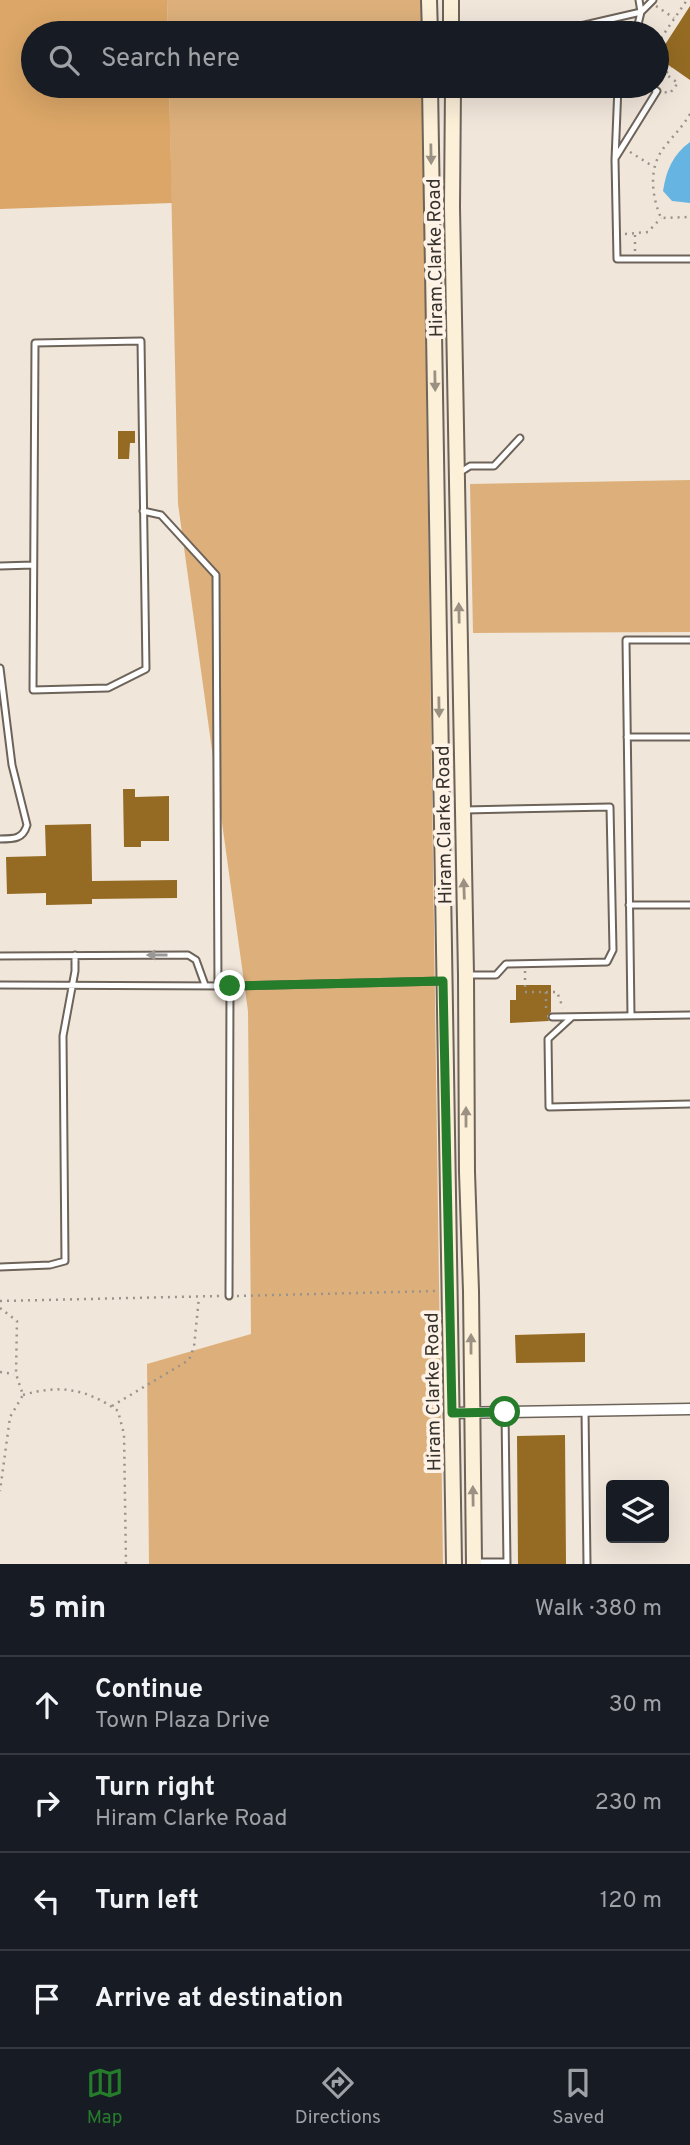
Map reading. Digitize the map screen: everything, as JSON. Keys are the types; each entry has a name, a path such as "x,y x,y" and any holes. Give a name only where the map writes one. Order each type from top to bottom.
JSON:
{"main road":[{"path":"429,0 430,21"},
{"path":"451,0 451,21"},
{"name":"Hiram Clarke Road","path":"430,98 454,1563"},
{"name":"Hiram Clarke Road","path":"453,98 453,284 474,1563"},
{"path":"433,284 453,284"},
{"path":"436,474 457,474"},
{"path":"438,644 460,644"},
{"path":"440,813 461,810"},
{"path":"443,981 466,975"},
{"path":"447,1173 467,1172"},
{"path":"454,1563 474,1563"}],"street":[{"path":"452,1413 690,1409"}],"lane":[{"path":"639,0 639,21"},
{"path":"602,21 641,12 653,0"},
{"path":"618,98 615,160 617,259 690,258"},
{"path":"615,160 652,98"},
{"path":"141,341 143,511 146,669 108,688 33,690 35,344 141,341"},
{"path":"457,474 470,467 494,467 520,438"},
{"path":"143,511 161,515 216,575 218,985"},
{"path":"0,566 33,565"},
{"path":"631,1016 626,640 690,640"},
{"path":"0,668 12,765 27,825 25,833 16,839 0,839"},
{"path":"628,737 690,737"},
{"path":"461,810 610,807 612,950 607,962 506,964 496,975 466,975"},
{"path":"629,905 690,905"},
{"path":"0,1267 50,1265 65,1261 63,1036 75,971 75,955"},
{"path":"0,956 188,955 196,960 205,985"},
{"path":"0,985 230,986 443,981"},
{"path":"229,1296 230,986"},
{"path":"552,1017 690,1016"},
{"path":"569,1017 548,1040 549,1107 690,1104"},
{"path":"585,1410 587,1564"},
{"path":"474,1563 507,1563 505,1412"}],"path":[{"path":"669,26 687,0"},
{"path":"681,9 686,12"},
{"path":"663,11 674,19"},
{"path":"669,76 678,83 669,93"},
{"path":"661,218 653,188 654,167 664,146 683,128 690,114"},
{"path":"621,147 654,167"},
{"path":"617,234 648,232 661,218 690,217"},
{"path":"635,234 635,250"},
{"path":"524,964 525,992 557,992 569,1017"},
{"path":"546,992 546,1017 552,1017"},
{"path":"112,1406 189,1360 194,1347 199,1296"},
{"path":"0,1308 18,1321 16,1374 23,1395"},
{"path":"0,1371 16,1374"},
{"path":"0,1491 10,1417 23,1395 48,1388 74,1390 101,1399 118,1411 124,1434 127,1564"}],"shaded area":[{"path":"0,0 167,0 168,21 21,21 21,98 169,98 172,203 0,209"},
{"path":"167,0 421,0 421,21 168,21"},
{"path":"169,98 422,98 443,1564 149,1564 147,1364 251,1334 248,1011 178,504"},
{"path":"690,480 690,632 473,633 470,484"}],"water":[{"path":"690,142 690,203 672,201 663,191 666,177 671,163"}],"building":[{"path":"690,6 690,80 669,65 669,38"},
{"path":"118,431 135,431 135,443 130,443 129,459 118,459"},
{"path":"123,789 135,789 135,797 169,796 169,841 141,841 141,847 124,847"},
{"path":"91,824 92,881 177,880 177,898 92,899 92,904 46,905 46,893 7,894 6,857 46,856 45,825"},
{"path":"516,985 551,985 551,1012 547,1016 549,1021 510,1023 510,1000 516,1000"},
{"path":"585,1333 585,1362 516,1363 515,1335"},
{"path":"565,1435 566,1564 518,1564 517,1436"}],"route":[{"path":"230,986 443,981 452,1413 505,1412"}]}
